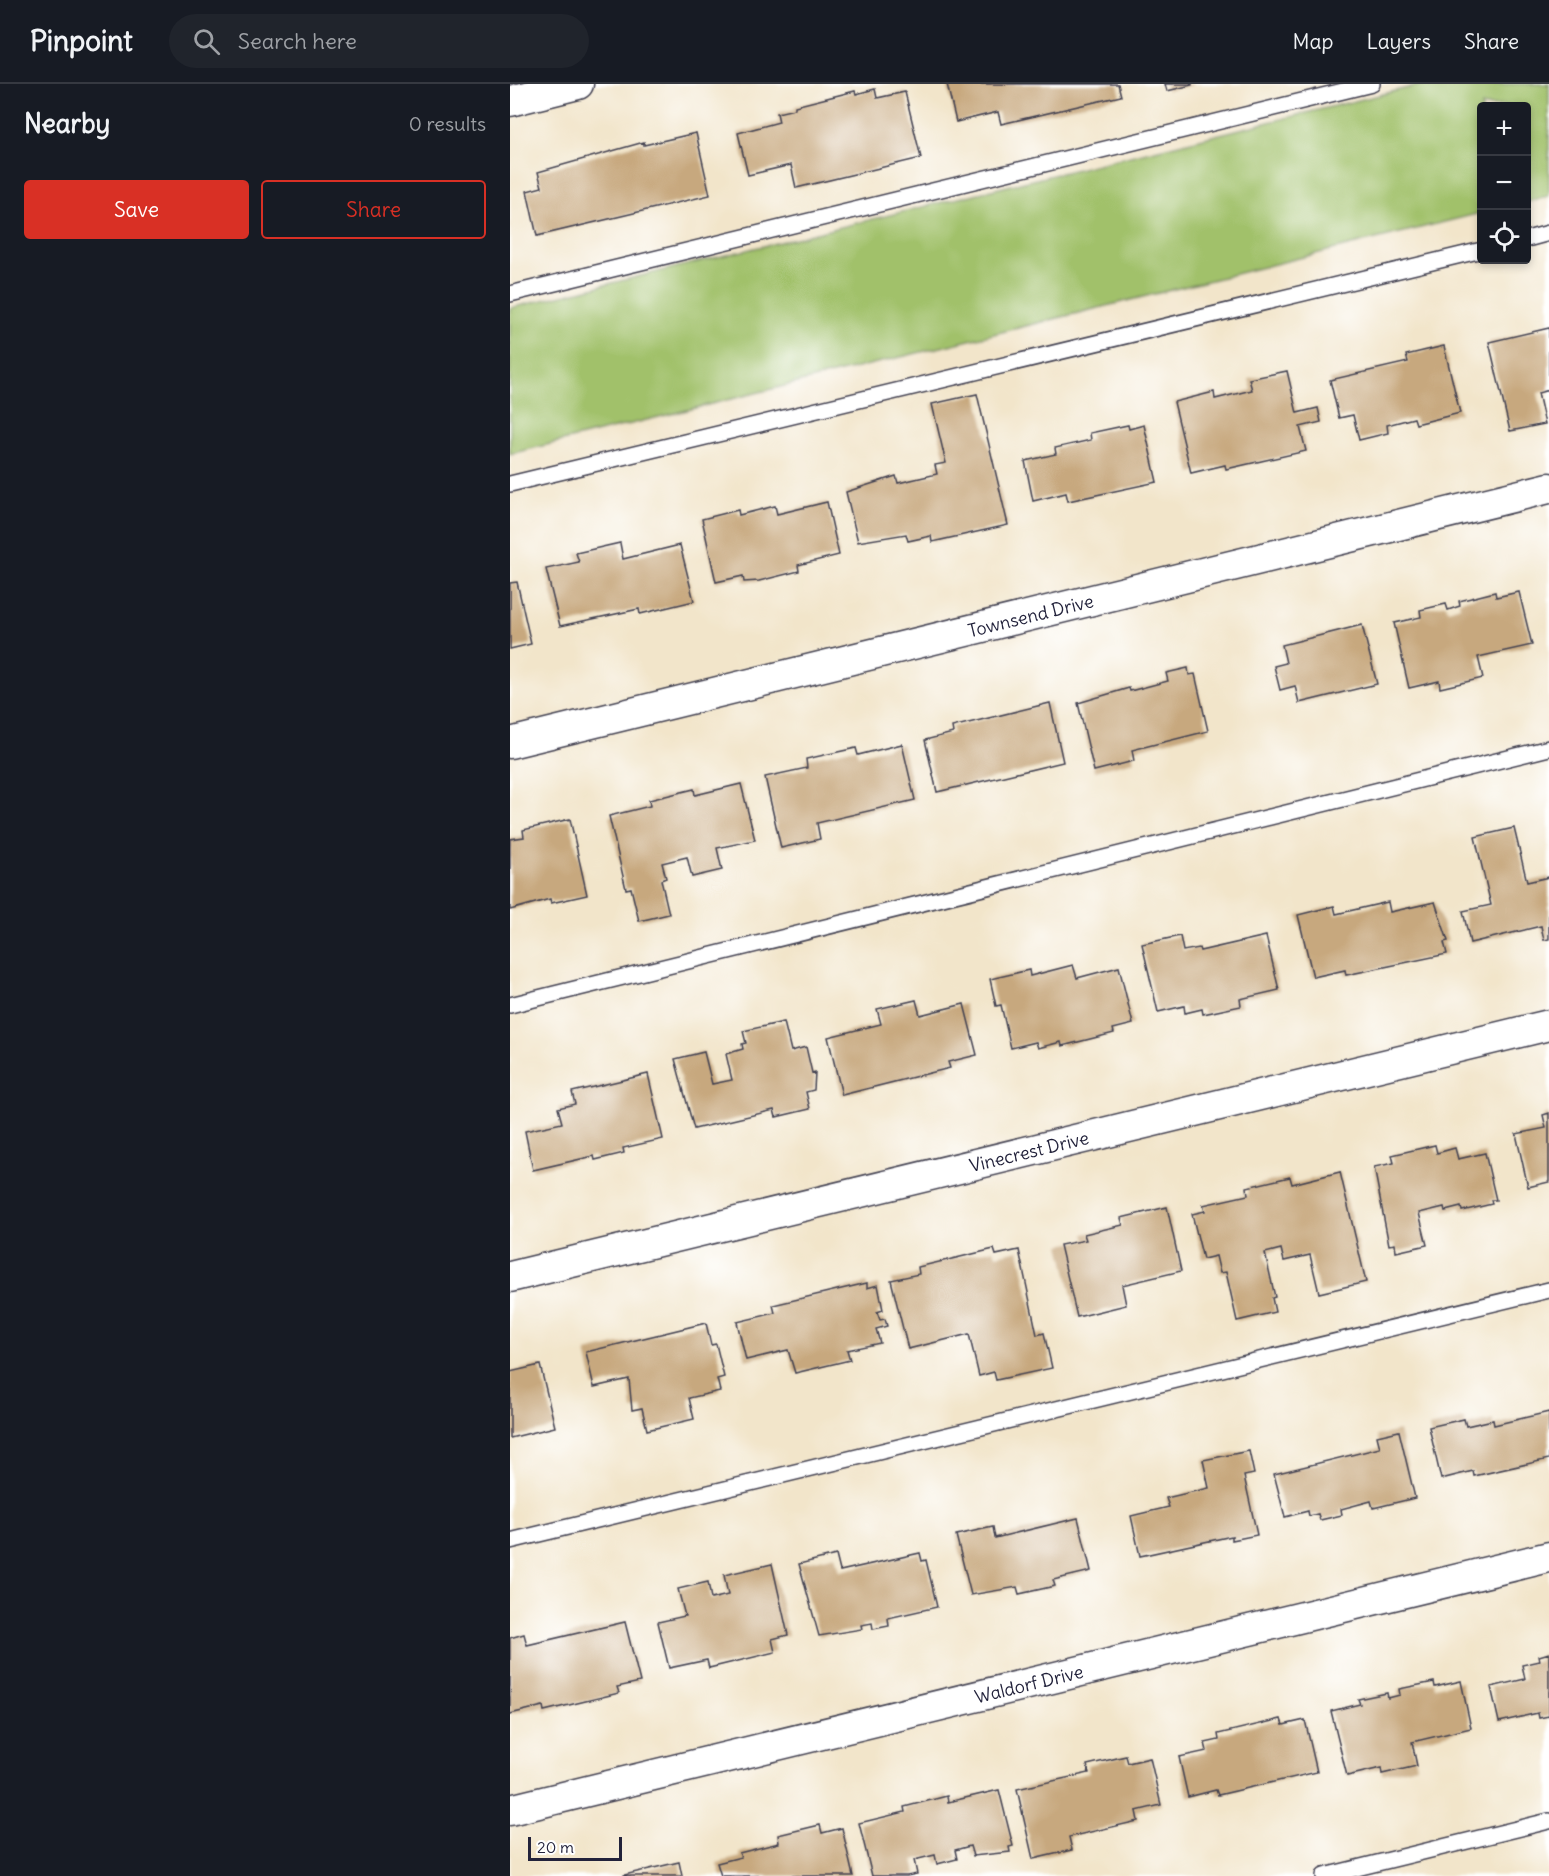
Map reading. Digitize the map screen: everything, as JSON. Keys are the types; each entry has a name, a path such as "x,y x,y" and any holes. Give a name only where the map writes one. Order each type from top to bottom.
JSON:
{"street":[{"path":"510,100 578,84"},
{"name":"Townsend Drive","path":"510,743 1549,488"},
{"name":"Vinecrest Drive","path":"510,1277 1549,1025"},
{"name":"Waldorf Drive","path":"510,1810 1549,1557"}],"lane":[{"path":"510,294 1372,84"},
{"path":"1531,238 1549,233"},
{"path":"510,484 1477,251"},
{"path":"510,1005 1549,748"},
{"path":"510,1541 1549,1290"},
{"path":"1324,1876 1549,1821"}],"green space":[{"path":"1424,84 1549,84 1549,196 1531,201 1531,102 1477,102 1477,214 510,454 510,308"}],"building":[{"path":"947,84 1118,84 1121,96 1001,124 998,112 956,122"},
{"path":"1165,84 1192,84 1192,85 1167,91"},
{"path":"875,89 877,98 905,92 921,158 796,188 791,165 748,175 738,133 779,122 777,113 795,109 795,106 855,91 856,94"},
{"path":"696,133 710,195 537,236 527,191 542,187 538,172 644,142 644,145"},
{"path":"1549,328 1549,390 1538,393 1545,424 1510,431 1489,342"},
{"path":"1444,346 1460,413 1416,424 1414,418 1387,425 1388,433 1359,440 1353,415 1339,418 1330,380 1408,362 1406,355"},
{"path":"1287,371 1297,413 1318,408 1321,422 1300,427 1306,451 1226,469 1225,465 1191,473 1174,402 1214,392 1215,399 1252,390 1249,379"},
{"path":"977,394 1008,525 932,542 931,536 908,541 906,534 858,542 846,492 896,476 898,483 937,474 935,465 946,463 932,404"},
{"path":"1128,425 1129,429 1144,425 1157,482 1068,501 1066,493 1033,501 1025,461 1056,454 1055,448 1091,440 1090,433"},
{"path":"827,502 839,555 798,565 799,571 759,581 744,582 743,576 716,582 702,519 738,510 739,515 775,506 777,514"},
{"path":"620,543 623,559 680,545 694,601 640,614 639,609 560,626 546,569 579,562 576,553"},
{"path":"517,582 531,644 510,649 510,583"},
{"path":"1495,592 1496,597 1519,592 1532,645 1478,657 1483,678 1440,688 1439,681 1409,688 1394,623 1421,617 1420,610 1446,604 1448,610 1460,606 1459,601"},
{"path":"1362,625 1377,684 1299,703 1295,686 1280,690 1274,666 1286,663 1282,645"},
{"path":"1188,668 1189,675 1195,674 1208,731 1132,750 1134,761 1094,771 1078,703 1129,688 1130,691 1168,681 1166,673"},
{"path":"1050,703 1063,762 937,792 925,740 953,733 952,727"},
{"path":"902,744 915,800 817,823 820,839 781,848 765,777 807,768 806,759 856,748 858,755"},
{"path":"741,784 755,840 717,848 722,870 692,877 687,857 662,863 666,878 661,880 669,914 639,921 631,888 626,889 609,816 650,806 649,800 694,789 695,795"},
{"path":"570,819 587,895 551,903 550,899 510,910 510,839 524,837 523,830"},
{"path":"1514,828 1527,882 1549,877 1549,939 1544,940 1541,926 1470,943 1463,911 1491,905 1475,837"},
{"path":"1388,902 1390,912 1435,902 1448,941 1444,942 1447,954 1346,975 1345,970 1313,977 1298,915 1334,906 1336,914"},
{"path":"1180,936 1183,951 1199,948 1200,951 1266,936 1279,990 1240,999 1241,1006 1203,1014 1202,1009 1185,1013 1184,1006 1158,1012 1142,944"},
{"path":"1073,965 1077,978 1119,967 1133,1024 1113,1029 1114,1033 1062,1046 1061,1042 1038,1048 1036,1042 1011,1048 1001,1005 996,1006 990,979 1029,970 1030,976"},
{"path":"916,1000 920,1015 964,1004 977,1055 948,1062 950,1068 842,1095 828,1037 881,1024 877,1009"},
{"path":"784,1022 791,1051 806,1047 812,1073 815,1072 814,1090 806,1092 810,1109 776,1117 774,1110 694,1129 675,1059 704,1052 712,1084 732,1080 726,1054 743,1049 742,1044 746,1043 743,1031"},
{"path":"648,1074 663,1139 623,1148 624,1153 595,1160 594,1156 533,1170 525,1131 562,1123 558,1108 575,1104 572,1092"},
{"path":"1549,1113 1549,1182 1528,1187 1516,1134 1546,1128 1543,1115"},
{"path":"1435,1145 1437,1153 1455,1148 1458,1159 1485,1153 1496,1200 1491,1200 1492,1204 1462,1211 1461,1207 1445,1211 1444,1207 1419,1213 1427,1245 1396,1252 1395,1244 1389,1245 1374,1167 1394,1163 1392,1155"},
{"path":"1340,1172 1366,1282 1319,1293 1310,1255 1284,1261 1281,1249 1265,1253 1275,1297 1272,1298 1275,1312 1237,1321 1226,1272 1220,1273 1216,1256 1203,1259 1192,1214 1205,1211 1203,1205 1248,1195 1247,1187 1290,1177 1292,1184"},
{"path":"1167,1207 1181,1271 1122,1285 1126,1305 1077,1317 1060,1245 1086,1240 1084,1234 1123,1225 1121,1218"},
{"path":"994,1249 996,1255 1019,1250 1037,1335 1044,1333 1052,1368 996,1380 994,1372 979,1376 969,1334 908,1349 891,1280 919,1274 918,1267"},
{"path":"867,1283 867,1288 878,1285 883,1310 877,1312 880,1320 885,1319 887,1326 876,1329 880,1343 847,1350 850,1360 795,1373 788,1350 746,1360 737,1322 775,1313 773,1305"},
{"path":"706,1323 711,1345 716,1344 724,1377 717,1379 720,1391 689,1398 694,1419 647,1430 642,1408 632,1410 629,1379 594,1387 586,1352"},
{"path":"540,1365 555,1427 510,1438 510,1372"},
{"path":"1549,1412 1549,1459 1474,1476 1473,1471 1441,1479 1429,1427 1464,1419 1466,1426 1493,1420 1494,1425"},
{"path":"1399,1431 1415,1498 1373,1508 1371,1501 1341,1509 1342,1515 1320,1520 1318,1514 1309,1516 1308,1511 1285,1517 1274,1474 1380,1448 1377,1436"},
{"path":"1249,1451 1254,1474 1244,1476 1257,1535 1232,1540 1232,1536 1140,1556 1131,1516 1169,1507 1166,1498 1209,1488 1203,1460"},
{"path":"1078,1518 1091,1571 1053,1580 1055,1586 1019,1594 1017,1587 971,1595 956,1535 993,1527 995,1538"},
{"path":"920,1553 922,1561 926,1560 937,1607 888,1618 889,1626 873,1629 872,1623 861,1625 862,1629 819,1636 799,1564 836,1555 840,1571"},
{"path":"772,1564 788,1635 772,1639 775,1652 709,1668 707,1660 669,1668 658,1622 685,1616 678,1589 708,1582 711,1599 728,1595 724,1575"},
{"path":"625,1622 640,1682 617,1687 619,1693 544,1711 543,1706 510,1714 510,1638 524,1634 527,1645"},
{"path":"1549,1653 1549,1716 1539,1718 1538,1713 1499,1722 1491,1687 1525,1679 1522,1665 1540,1661 1539,1656"},
{"path":"1461,1681 1471,1728 1412,1742 1417,1766 1382,1774 1381,1768 1347,1776 1331,1711 1360,1704 1358,1699 1387,1693 1388,1698 1400,1695 1399,1689 1434,1682 1435,1687"},
{"path":"1281,1719 1283,1725 1305,1720 1317,1772 1218,1795 1216,1790 1188,1797 1179,1757 1207,1751 1205,1743 1219,1740 1218,1734"},
{"path":"1126,1756 1128,1763 1150,1758 1161,1805 1136,1811 1138,1821 1069,1837 1072,1850 1033,1859 1017,1789 1089,1773 1087,1765"},
{"path":"999,1790 1013,1846 1009,1847 1010,1852 973,1856 970,1846 955,1850 957,1859 937,1864 935,1855 914,1860 917,1874 872,1876 859,1823 905,1812 904,1807 947,1796 948,1802"},
{"path":"820,1825 822,1833 842,1828 853,1876 721,1876 717,1863 741,1857 739,1853 779,1843 778,1835"},
{"path":"679,1862 682,1876 624,1876 624,1875"}]}
